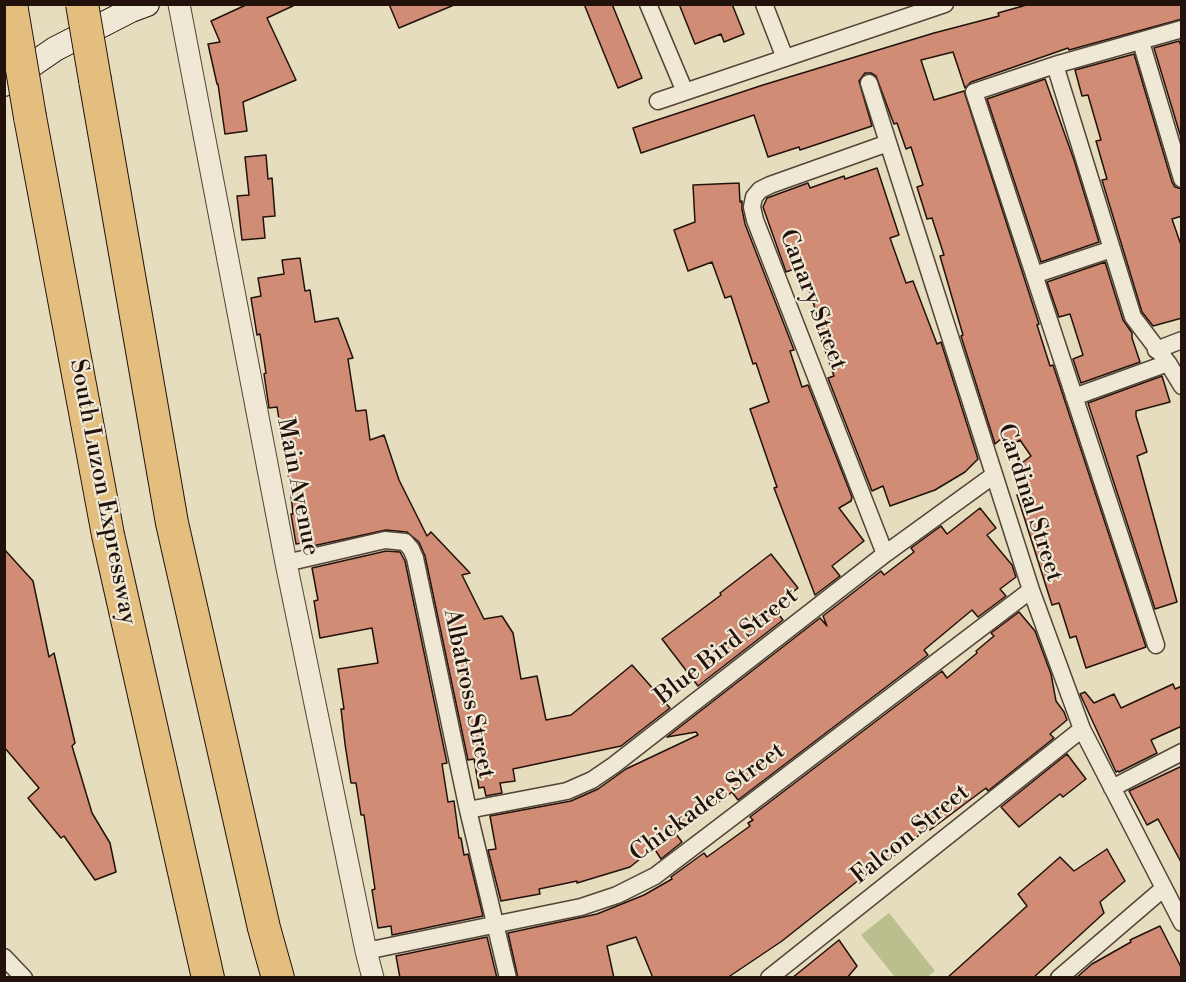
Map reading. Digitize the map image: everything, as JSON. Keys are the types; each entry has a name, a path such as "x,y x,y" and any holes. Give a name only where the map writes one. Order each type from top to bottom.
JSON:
{"highway":[{"name":"South Luzon Expressway","path":"11,4 108,535 208,978"},
{"path":"82,4 172,523 278,978"}],"main road":[{"path":"4,84 56,49 147,4"}],"street":[{"name":"Main Avenue","path":"179,4 286,563 373,978"},
{"path":"648,4 685,92"},
{"path":"764,4 785,58"},
{"path":"658,101 785,58 909,10 945,4"},
{"path":"1156,645 974,92 1055,65 1182,29"},
{"path":"1141,42 1182,179"},
{"path":"1055,65 1133,317 1168,363 1182,386"},
{"name":"Cardinal Street","path":"869,83 1031,590 1082,729 1182,923"},
{"name":"Canary Street","path":"885,554 755,220 753,207 754,197 760,190 770,185 888,143"},
{"path":"1034,275 1112,249"},
{"path":"1156,350 1182,340"},
{"path":"1074,398 1168,363"},
{"name":"Blue Bird Street","path":"468,810 555,794 592,780 885,554 994,475"},
{"name":"Albatross Street","path":"286,563 385,540 405,542 411,549 415,558 468,810 508,978"},
{"name":"Chickadee Street","path":"366,951 580,907 617,895 655,876 1031,590"},
{"name":"Falcon Street","path":"769,978 1082,729"},
{"path":"1112,788 1182,752"},
{"path":"1059,978 1164,888"},
{"path":"4,957 24,978"}],"green space":[{"path":"889,913 935,971 927,977 895,977 861,935"}],"building":[{"path":"248,4 297,4 267,18 296,80 243,102 247,131 225,134 218,84 208,44 220,42 211,21"},
{"path":"389,4 454,4 454,5 399,28"},
{"path":"584,4 612,4 642,78 618,88"},
{"path":"679,4 732,4 744,34 724,42 721,34 695,44"},
{"path":"1030,4 1182,4 1182,19 1069,50 1068,48 971,82 965,88 953,52 921,60 934,100 964,91 1039,324 1037,325 1050,366 1053,365 1146,647 1086,668 1076,636 1070,638 1059,603 1052,605 1017,495 1022,494 1014,469 1031,456 1020,440 1004,449 1001,439 995,444 961,336 963,335 940,256 944,255 932,218 927,219 917,187 923,185 911,147 906,149 876,76 865,73 859,81 872,126 800,150 799,147 768,157 754,115 641,153 633,128 763,85 934,33 999,16 998,13"},
{"path":"1179,41 1182,48 1182,141 1154,48"},
{"path":"1134,54 1172,182 1175,187 1182,189 1182,216 1172,219 1182,248 1182,318 1153,326 1142,312 1102,180 1107,179 1096,141 1101,140 1088,95 1082,96 1075,70"},
{"path":"1045,79 1074,160 1099,242 1041,262 987,99"},
{"path":"266,155 268,179 272,178 275,216 263,217 265,238 242,240 237,196 249,195 245,157"},
{"path":"877,168 899,235 890,238 906,283 913,281 937,344 941,342 978,459 965,472 935,490 890,506 883,486 872,491 828,378 834,376 821,339 824,338 802,266 786,272 763,207 767,198 808,183 810,188"},
{"path":"739,183 745,224 794,350 790,351 802,387 808,385 852,497 851,501 839,508 864,541 832,566 840,576 815,595 774,488 777,487 750,409 769,402 756,363 753,364 731,296 725,298 712,262 688,271 674,230 695,222 693,185"},
{"path":"300,258 305,291 310,290 315,322 338,318 353,358 348,359 356,411 366,410 370,440 384,435 399,480 427,536 431,532 470,573 462,575 484,619 502,616 513,633 521,679 537,676 546,720 571,715 632,665 670,708 621,746 513,769 515,781 500,783 502,793 486,796 484,787 479,788 474,759 468,760 425,556 419,542 407,532 386,530 308,547 307,542 296,544 291,514 293,514 290,486 277,407 269,408 260,334 257,335 251,298 261,296 258,278 284,274 282,260"},
{"path":"1105,262 1123,320 1132,333 1140,362 1081,383 1073,359 1083,355 1070,314 1059,317 1047,282"},
{"path":"1162,376 1170,402 1136,411 1147,452 1137,456 1177,602 1155,609 1088,403"},
{"path":"980,508 996,528 987,535 1012,565 1016,577 1000,589 1006,596 978,617 972,610 924,650 928,655 738,800 732,792 676,834 682,842 661,859 654,848 630,867 577,883 577,881 539,889 540,894 501,901 488,850 496,849 490,816 571,801 598,789 626,769 698,735 696,732 667,737 820,618 827,626 823,616 881,571 884,575 914,552 911,548 941,526 947,534"},
{"path":"4,549 33,581 49,657 54,653 75,743 72,746 92,813 110,843 116,872 95,880 64,836 61,838 28,798 39,788 4,747"},
{"path":"386,551 400,552 405,561 447,763 442,764 448,802 454,801 459,838 461,838 464,855 468,854 483,916 392,935 391,926 378,928 372,890 375,889 364,815 361,815 356,783 351,783 338,669 378,663 372,628 320,638 314,601 318,600 312,568"},
{"path":"771,554 798,588 773,607 783,620 698,686 662,639"},
{"path":"1019,612 1035,631 1051,674 1056,701 1067,720 1050,734 1054,738 988,791 986,788 930,830 928,828 782,941 727,978 653,978 636,937 607,946 614,978 518,978 508,933 597,914 644,895 672,879 671,877 704,853 707,857 750,826 748,823 753,820 750,817 942,671 947,678 994,636 991,633"},
{"path":"1173,684 1175,689 1182,686 1182,726 1151,740 1157,753 1116,772 1080,694 1085,692 1094,703 1114,694 1121,708"},
{"path":"1067,754 1086,779 1063,797 1060,794 1019,827 1001,807"},
{"path":"1182,766 1182,864 1158,819 1147,825 1129,791"},
{"path":"1107,849 1125,881 1100,902 1104,913 1033,978 947,978 1027,906 1018,894 1060,857 1074,871"},
{"path":"1160,926 1182,969 1182,978 1076,978 1092,964 1131,942 1130,940"},
{"path":"487,937 497,978 400,978 396,956"},
{"path":"839,940 857,966 847,978 792,978"}]}
